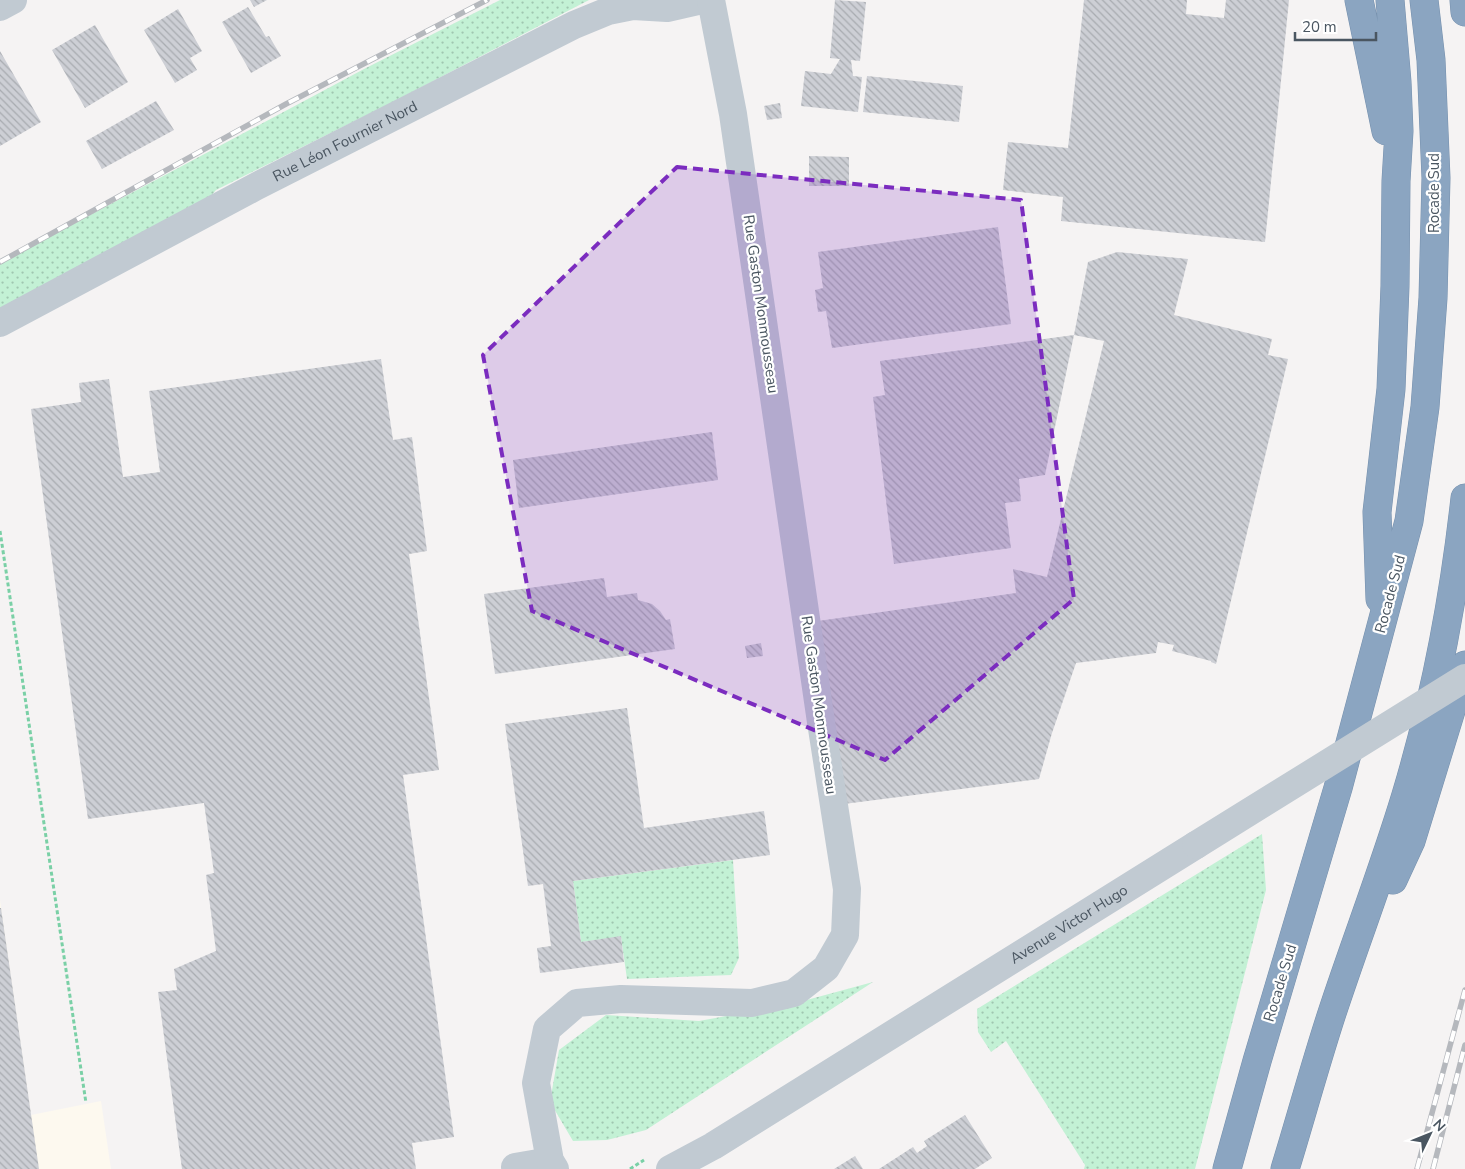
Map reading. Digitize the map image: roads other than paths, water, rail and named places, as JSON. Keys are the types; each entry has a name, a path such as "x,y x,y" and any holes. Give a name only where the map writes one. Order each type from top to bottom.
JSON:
{"highway":[{"path":"1359,0 1396,181"},
{"path":"1382,625 1377,512 1391,389 1399,121 1390,0"},
{"name":"Rocade Sud","path":"1227,1169 1338,788 1409,521 1425,407 1434,298 1436,178 1431,60 1424,0"},
{"path":"1464,0 1465,12"},
{"path":"1285,1169 1331,1016 1406,796 1418,753 1438,668 1460,547 1465,498"},
{"path":"1331,1016 1411,841 1465,665"}],"street":[{"path":"0,7 13,0"},
{"name":"Rue Léon Fournier Nord","path":"0,323 255,187 574,25 608,11 633,6 667,8 702,0"},
{"name":"Rue Gaston Monmousseau","path":"553,1165 536,1083 547,1029 577,1004 621,999 752,1003 794,993 826,968 845,935 847,889 820,712 785,395 764,245 733,114 711,0"},
{"name":"Avenue Victor Hugo","path":"670,1169 713,1146 1465,678"},
{"path":"515,1167 553,1165"}],"railway":[{"path":"0,262 286,104 487,0"},
{"path":"1417,1169 1465,990"},
{"path":"1433,1169 1465,1045"}]}
